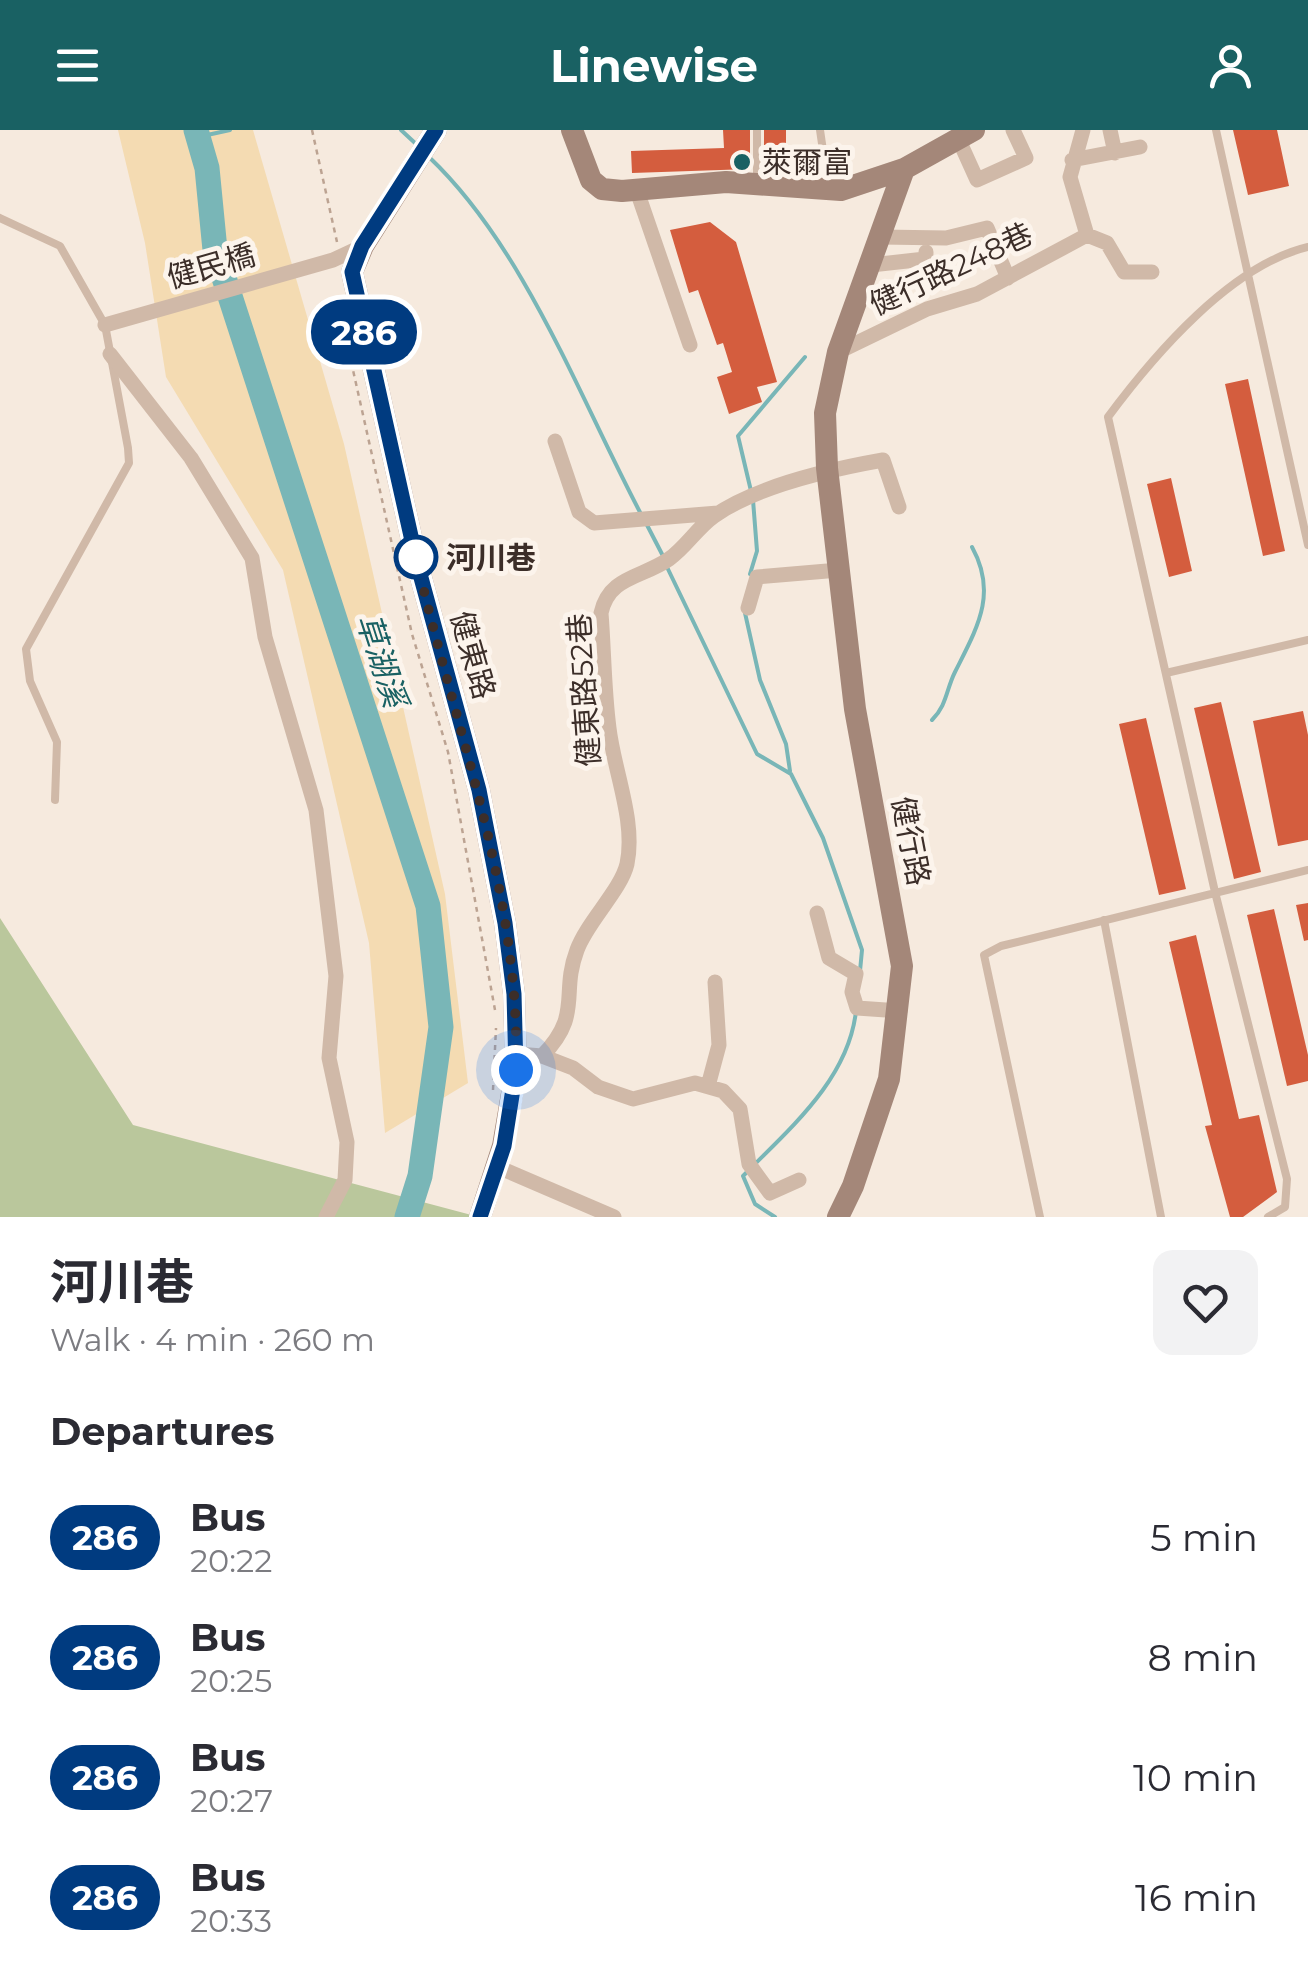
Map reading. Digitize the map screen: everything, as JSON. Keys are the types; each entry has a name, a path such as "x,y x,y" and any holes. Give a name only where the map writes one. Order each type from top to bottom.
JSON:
{"street":[{"path":"572,130 582,160 596,184 610,191 726,182 827,190 863,185 904,169 966,134 977,180 1026,158 1013,130"},
{"path":"1082,130 1072,160 1078,214 1087,234 1107,243 1124,272 1152,272"},
{"path":"1110,130 1115,153"},
{"name":"健東路","path":"427,145 362,246 352,272 434,632 479,790 505,923 516,1054 512,1108 498,1167 480,1217"},
{"path":"1072,160 1140,147"},
{"name":"健行路","path":"838,1217 853,1186 889,1079 900,1011 899,937 855,709 827,468 826,413 838,352 904,169"},
{"path":"637,191 690,345"},
{"path":"881,237 927,238 988,228 1008,278"},
{"name":"健行路248巷","path":"838,352 1008,278 1087,234"},
{"path":"925,286 927,238"},
{"name":"健民橋","path":"105,325 362,246"},
{"path":"871,265 925,259"},
{"path":"110,354 191,458 252,558 265,637 316,810 336,976 329,1058 347,1142 345,1180 326,1217"},
{"path":"555,440 579,512 594,523 718,513 827,468 882,460 899,507"},
{"name":"健東路52巷","path":"542,1056 560,1038 569,1018 575,954 593,916 626,868 629,838 608,728 601,613 605,594 617,583 648,572 674,556 718,513"},
{"path":"748,608 757,577 839,570"},
{"path":"818,913 829,958 856,974 852,992 856,1008 900,1011"},
{"path":"708,1086 719,1046 714,982"},
{"path":"516,1054 542,1056 633,1099 695,1082 723,1091 740,1110 749,1164 770,1193 799,1180"},
{"path":"498,1167 614,1217"}],"lane":[{"path":"756,130 756,184"},
{"path":"820,130 828,171 827,190"},
{"path":"1216,130 1308,545"},
{"path":"0,218 60,246 105,325 128,463 26,649 30,681 57,742 54,800"},
{"path":"1268,1217 1286,1206 1286,1180 1215,892 1108,417 1138,376 1246,272 1308,247"},
{"path":"1166,673 1308,640"},
{"path":"1040,1217 984,955 1000,946 1308,870"},
{"path":"1104,920 1160,1217"}],"path":[{"path":"312,130 338,238 334,254"},
{"path":"342,300 335,305 412,634 448,752 464,822 496,1016 491,1106"}],"green space":[{"path":"0,918 133,1125 479,1217 0,1217"}],"sand":[{"path":"118,130 253,130 344,444 445,894 468,1083 385,1133 369,943 283,570 166,377 145,243"}],"building":[{"path":"723,130 750,130 750,169 632,173 631,151 724,148"},
{"path":"764,130 786,130 786,151 816,151 818,173 764,170"},
{"path":"1233,130 1277,130 1289,186 1248,195"},
{"path":"710,222 736,242 777,382 757,387 762,402 729,414 717,377 732,372 723,343 717,345 698,290 689,293 670,230"},
{"path":"1248,379 1285,551 1263,556 1225,384"},
{"path":"1171,478 1192,571 1169,577 1147,484"},
{"path":"1221,702 1261,872 1234,879 1194,708"},
{"path":"1303,711 1308,735 1308,840 1278,846 1253,721"},
{"path":"1146,718 1186,889 1159,895 1119,724"},
{"path":"1308,903 1308,940 1304,941 1296,905"},
{"path":"1274,909 1308,1055 1308,1081 1287,1086 1247,915"},
{"path":"1196,935 1239,1119 1259,1115 1277,1192 1243,1217 1230,1217 1205,1126 1212,1125 1169,942"}],"waterway":[{"name":"草湖溪","path":"196,130 207,168 215,250 428,906 441,1027 420,1176 407,1217"},
{"path":"198,137 230,130"},
{"path":"401,130 415,143"},
{"path":"429,157 463,194 522,280 642,516"},
{"path":"751,491 738,436 805,357"},
{"path":"750,574 757,551 753,500"},
{"path":"647,525 663,556"},
{"path":"932,720 982,611 983,580 972,547"},
{"path":"666,565 757,754 791,774 823,838 862,950 860,971"},
{"path":"745,613 760,680 786,744 790,771"},
{"path":"754,1165 832,1077 843,1056 856,1011"},
{"path":"747,1172 743,1176 755,1204 775,1217"}],"bus line":[{"name":"286","path":"436,130 374,233 362,246 352,272 417,563 479,790 505,923 514,994 516,1070 504,1146 480,1217"}],"place":[{"name":"萊爾富","path":"742,162"},
{"name":"河川巷","path":"416,557"}],"route":[{"path":"416,557 466,738 494,866 514,994 516,1070"}]}
